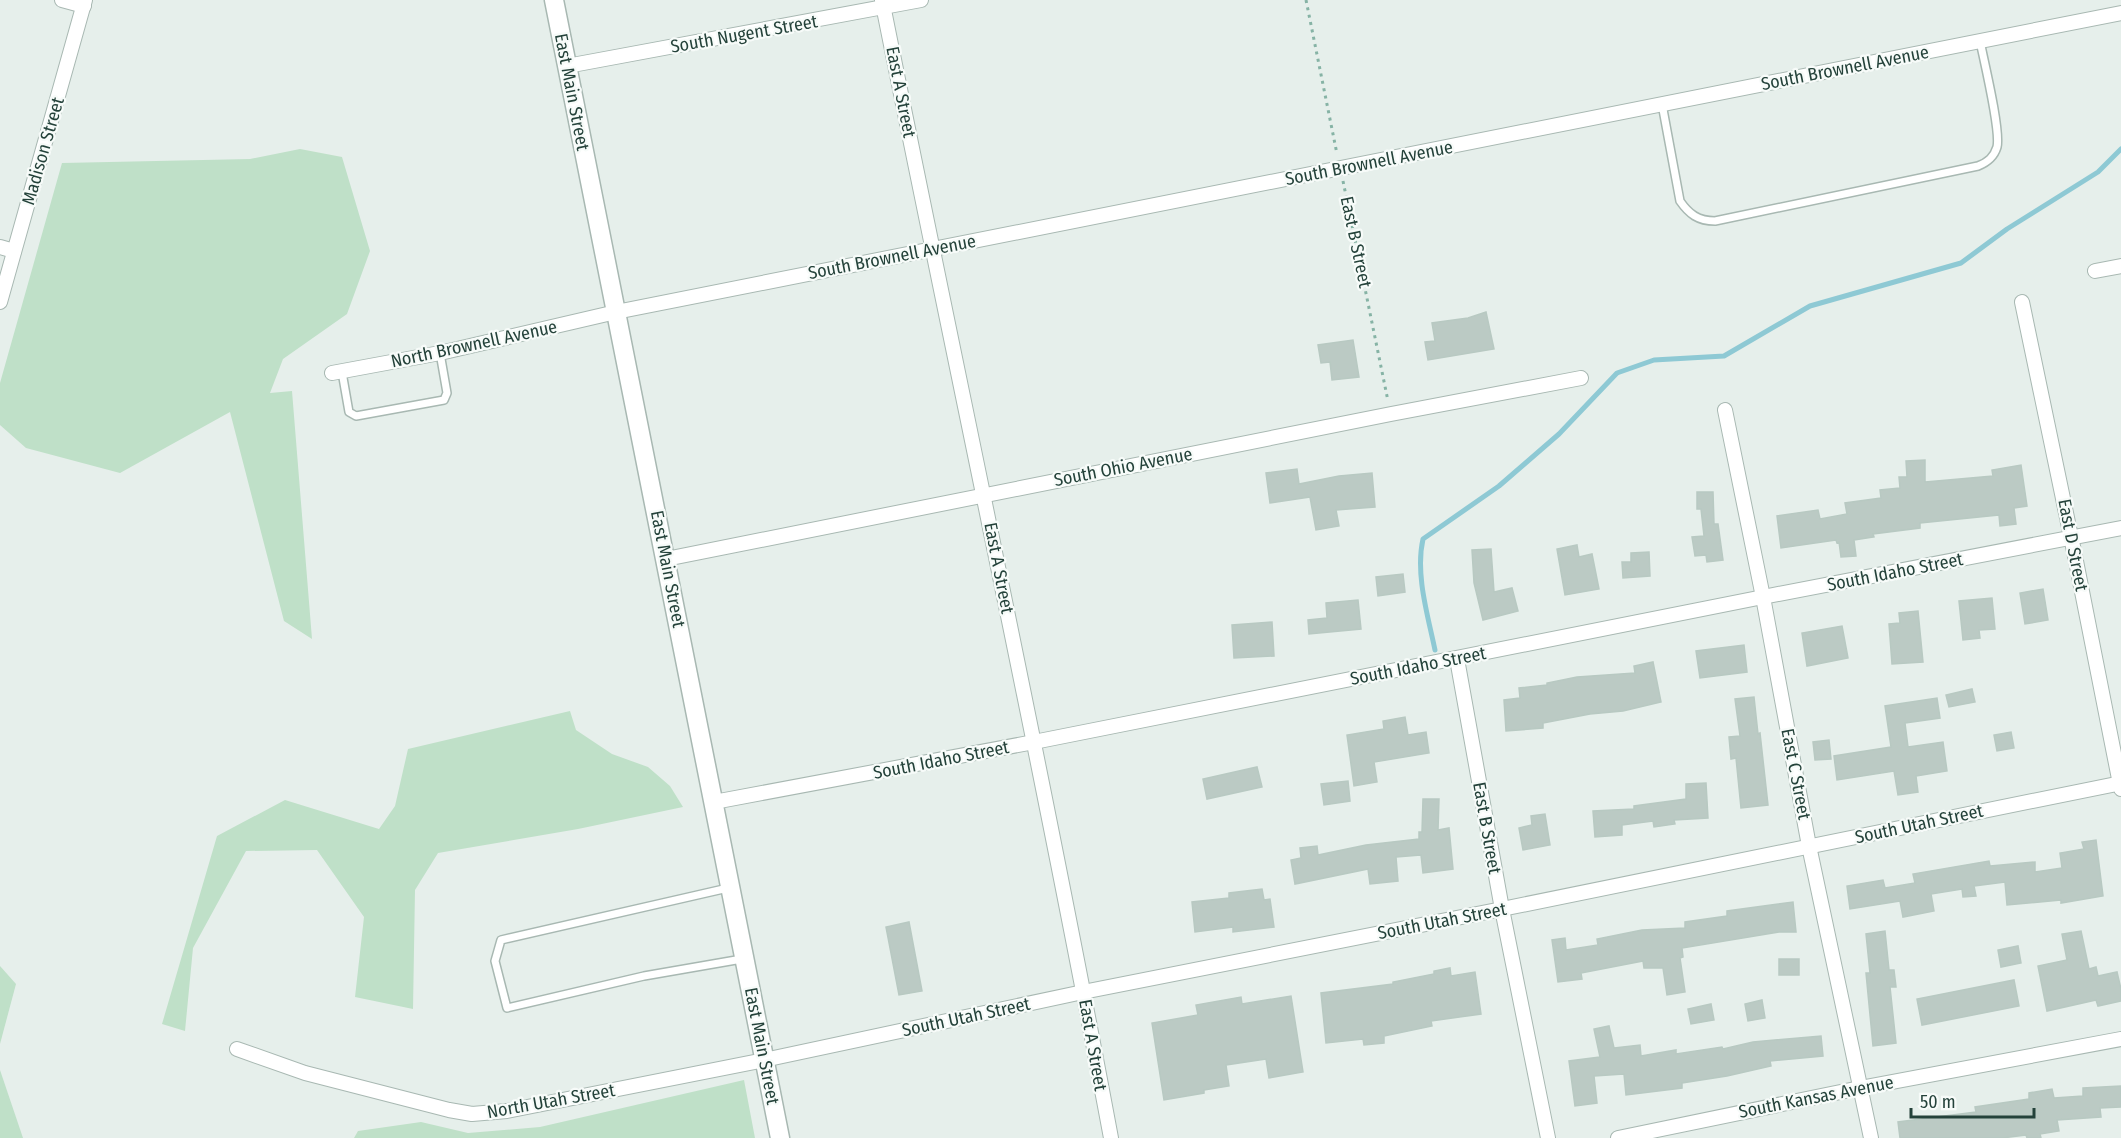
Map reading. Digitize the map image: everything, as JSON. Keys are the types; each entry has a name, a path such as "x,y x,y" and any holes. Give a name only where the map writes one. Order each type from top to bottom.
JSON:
{"street":[{"path":"62,0 85,3"},
{"name":"East Main Street","path":"554,0 780,1138"},
{"name":"South Nugent Street","path":"567,66 883,4 921,0"},
{"name":"Madison Street","path":"0,302 85,3"},
{"name":"East A Street","path":"883,4 985,495 1110,1138"},
{"name":"South Brownell Avenue","path":"616,312 2121,13"},
{"path":"0,247 15,251"},
{"path":"2095,271 2121,266"},
{"name":"East D Street","path":"2022,302 2121,785"},
{"name":"North Brownell Avenue","path":"337,372 440,353 616,312"},
{"name":"South Ohio Avenue","path":"666,559 1581,378"},
{"name":"East C Street","path":"1725,410 1763,597 1809,846 1871,1138"},
{"name":"South Idaho Street","path":"714,802 1034,742 2121,528"},
{"name":"East B Street","path":"1457,659 1502,909 1548,1138"},
{"name":"South Utah Street","path":"764,1060 1083,992 2121,785"},
{"name":"South Kansas Avenue","path":"1618,1138 1860,1088 2121,1038"},
{"name":"North Utah Street","path":"237,1049 305,1073 448,1110 472,1114 507,1111 764,1060"}],"lane":[{"path":"1662,104 1680,201 1695,217 1715,220 1978,166 1986,162 1993,156 1999,138 1980,41"},
{"path":"337,372 349,412 356,416 444,400 447,393 440,353"},
{"path":"731,888 501,940 495,961 507,1008 644,976 744,959"}],"path":[{"name":"East B Street","path":"1306,0 1391,414"}],"green space":[{"path":"300,149 342,157 370,251 347,314 283,359 270,393 292,391 312,639 284,621 230,412 120,473 26,448 0,425 0,383 62,163 250,159"},
{"path":"570,711 576,730 612,754 648,767 670,786 683,807 578,829 438,853 415,890 413,1009 355,997 364,917 317,850 246,851 193,948 185,1031 162,1024 217,836 285,800 379,829 395,806 408,749"},
{"path":"0,966 16,984 0,1044"},
{"path":"0,1070 23,1138 0,1138"},
{"path":"744,1080 755,1138 354,1138 358,1131 421,1122 468,1133 540,1127"}],"building":[{"path":"1486,312 1494,349 1428,360 1425,342 1435,341 1432,323 1468,318"},
{"path":"1353,340 1359,377 1332,380 1330,362 1321,363 1318,345"},
{"path":"1925,460 1925,482 1993,476 1992,470 2021,465 2027,506 2014,508 2016,524 2000,526 1999,515 1920,523 1920,528 1873,534 1874,537 1854,540 1856,556 1841,557 1839,542 1837,543 1836,540 1781,548 1777,516 1818,510 1820,519 1847,514 1845,503 1881,498 1880,490 1900,488 1899,477 1907,477 1906,461"},
{"path":"1297,469 1299,484 1339,476 1372,473 1375,507 1336,510 1339,526 1316,530 1310,497 1270,503 1266,473"},
{"path":"1697,492 1713,492 1714,524 1718,524 1723,560 1707,562 1706,555 1695,556 1692,537 1704,536 1701,509 1697,509"},
{"path":"1577,545 1579,557 1592,554 1599,589 1565,595 1557,549"},
{"path":"1491,549 1494,592 1512,588 1518,611 1483,620 1474,583 1472,550"},
{"path":"1649,552 1650,576 1623,578 1622,562 1631,562 1631,553"},
{"path":"1403,574 1405,592 1378,596 1376,577"},
{"path":"2043,589 2048,620 2025,624 2020,593"},
{"path":"1992,598 1995,629 1979,630 1980,638 1963,640 1959,601"},
{"path":"1358,600 1361,629 1309,634 1308,620 1327,618 1326,603"},
{"path":"1918,611 1923,662 1892,664 1889,624 1900,623 1899,613"},
{"path":"1272,622 1274,656 1234,658 1232,625"},
{"path":"1842,626 1848,658 1807,666 1802,633"},
{"path":"1744,645 1747,672 1700,678 1696,651"},
{"path":"1653,662 1661,702 1623,711 1590,714 1543,723 1543,728 1506,731 1504,700 1520,698 1519,688 1547,685 1547,683 1577,677 1635,673 1634,666"},
{"path":"1972,689 1975,702 1949,707 1946,695"},
{"path":"1754,697 1768,805 1741,808 1736,758 1731,759 1729,737 1740,736 1735,699"},
{"path":"1937,698 1940,718 1905,723 1908,747 1943,742 1947,771 1916,776 1918,792 1898,795 1894,771 1837,780 1834,756 1891,747 1885,706"},
{"path":"1405,717 1408,735 1426,732 1429,753 1374,762 1377,782 1354,786 1347,735 1384,729 1383,721"},
{"path":"2011,732 2014,748 1997,751 1994,735"},
{"path":"1829,740 1831,759 1815,760 1813,742"},
{"path":"1257,767 1262,787 1207,799 1203,779"},
{"path":"1348,781 1350,801 1324,805 1321,784"},
{"path":"1706,783 1708,818 1674,820 1675,824 1654,827 1653,821 1622,825 1622,835 1595,837 1593,811 1634,809 1634,806 1686,799 1686,784"},
{"path":"1423,799 1439,799 1438,830 1449,828 1453,869 1423,873 1421,855 1396,857 1398,881 1370,884 1368,869 1295,884 1291,860 1301,858 1300,848 1317,846 1318,855 1366,845 1419,839 1419,832 1422,832"},
{"path":"1545,814 1550,845 1523,850 1519,828 1532,825 1531,816"},
{"path":"2096,840 2103,896 2061,903 2061,900 2007,905 2005,882 1974,886 1976,896 1963,897 1962,889 1931,894 1934,911 1903,917 1900,901 1850,909 1847,886 1883,880 1885,888 1915,883 1913,874 1989,861 1990,866 2035,862 2035,872 2062,868 2060,853 2084,849 2082,842"},
{"path":"1262,889 1264,900 1270,899 1274,927 1233,932 1233,927 1195,932 1192,902 1229,898 1229,893"},
{"path":"1793,902 1796,932 1779,932 1682,948 1683,957 1680,958 1685,992 1667,995 1663,968 1644,968 1643,961 1581,973 1582,979 1558,982 1552,940 1565,938 1566,950 1598,945 1597,939 1642,930 1685,928 1685,922 1727,916 1727,911"},
{"path":"909,922 922,991 899,995 886,927"},
{"path":"1885,931 1889,970 1894,970 1896,987 1890,987 1896,1043 1873,1046 1866,973 1870,973 1866,934"},
{"path":"2081,931 2089,969 2096,967 2098,976 2117,972 2121,1001 2098,1006 2096,1000 2047,1011 2038,966 2067,960 2062,934"},
{"path":"2018,946 2021,963 2001,967 1998,950"},
{"path":"1779,959 1799,959 1799,975 1779,975"},
{"path":"1450,968 1451,976 1475,972 1481,1014 1431,1021 1432,1026 1384,1036 1384,1043 1364,1045 1363,1039 1326,1043 1321,993 1393,984 1393,982 1434,974 1434,971"},
{"path":"2014,980 2019,1006 1922,1025 1917,999"},
{"path":"1291,996 1303,1072 1269,1078 1266,1059 1226,1065 1229,1086 1164,1100 1152,1023 1198,1015 1196,1005 1241,997 1242,1004"},
{"path":"1762,1000 1765,1018 1748,1021 1745,1004"},
{"path":"1711,1004 1714,1020 1691,1024 1688,1009"},
{"path":"1609,1026 1614,1048 1640,1045 1641,1056 1676,1050 1676,1054 1722,1047 1723,1049 1753,1042 1821,1036 1823,1056 1770,1061 1771,1066 1682,1083 1682,1088 1626,1095 1624,1074 1594,1076 1597,1103 1575,1106 1569,1061 1600,1057 1594,1029"},
{"path":"2121,1086 2121,1107 2100,1108 2101,1117 2057,1120 2059,1131 2040,1134 2041,1138 2027,1138 2026,1135 2002,1138 1900,1138 1898,1122 1976,1112 1975,1107 2029,1099 2029,1093 2052,1089 2054,1098 2083,1096 2083,1088"}],"waterway":[{"path":"1435,650 1421,581 1423,539 1499,486 1559,434 1617,373 1654,360 1724,356 1810,306 1961,263 2007,229 2098,172 2121,149"}]}
